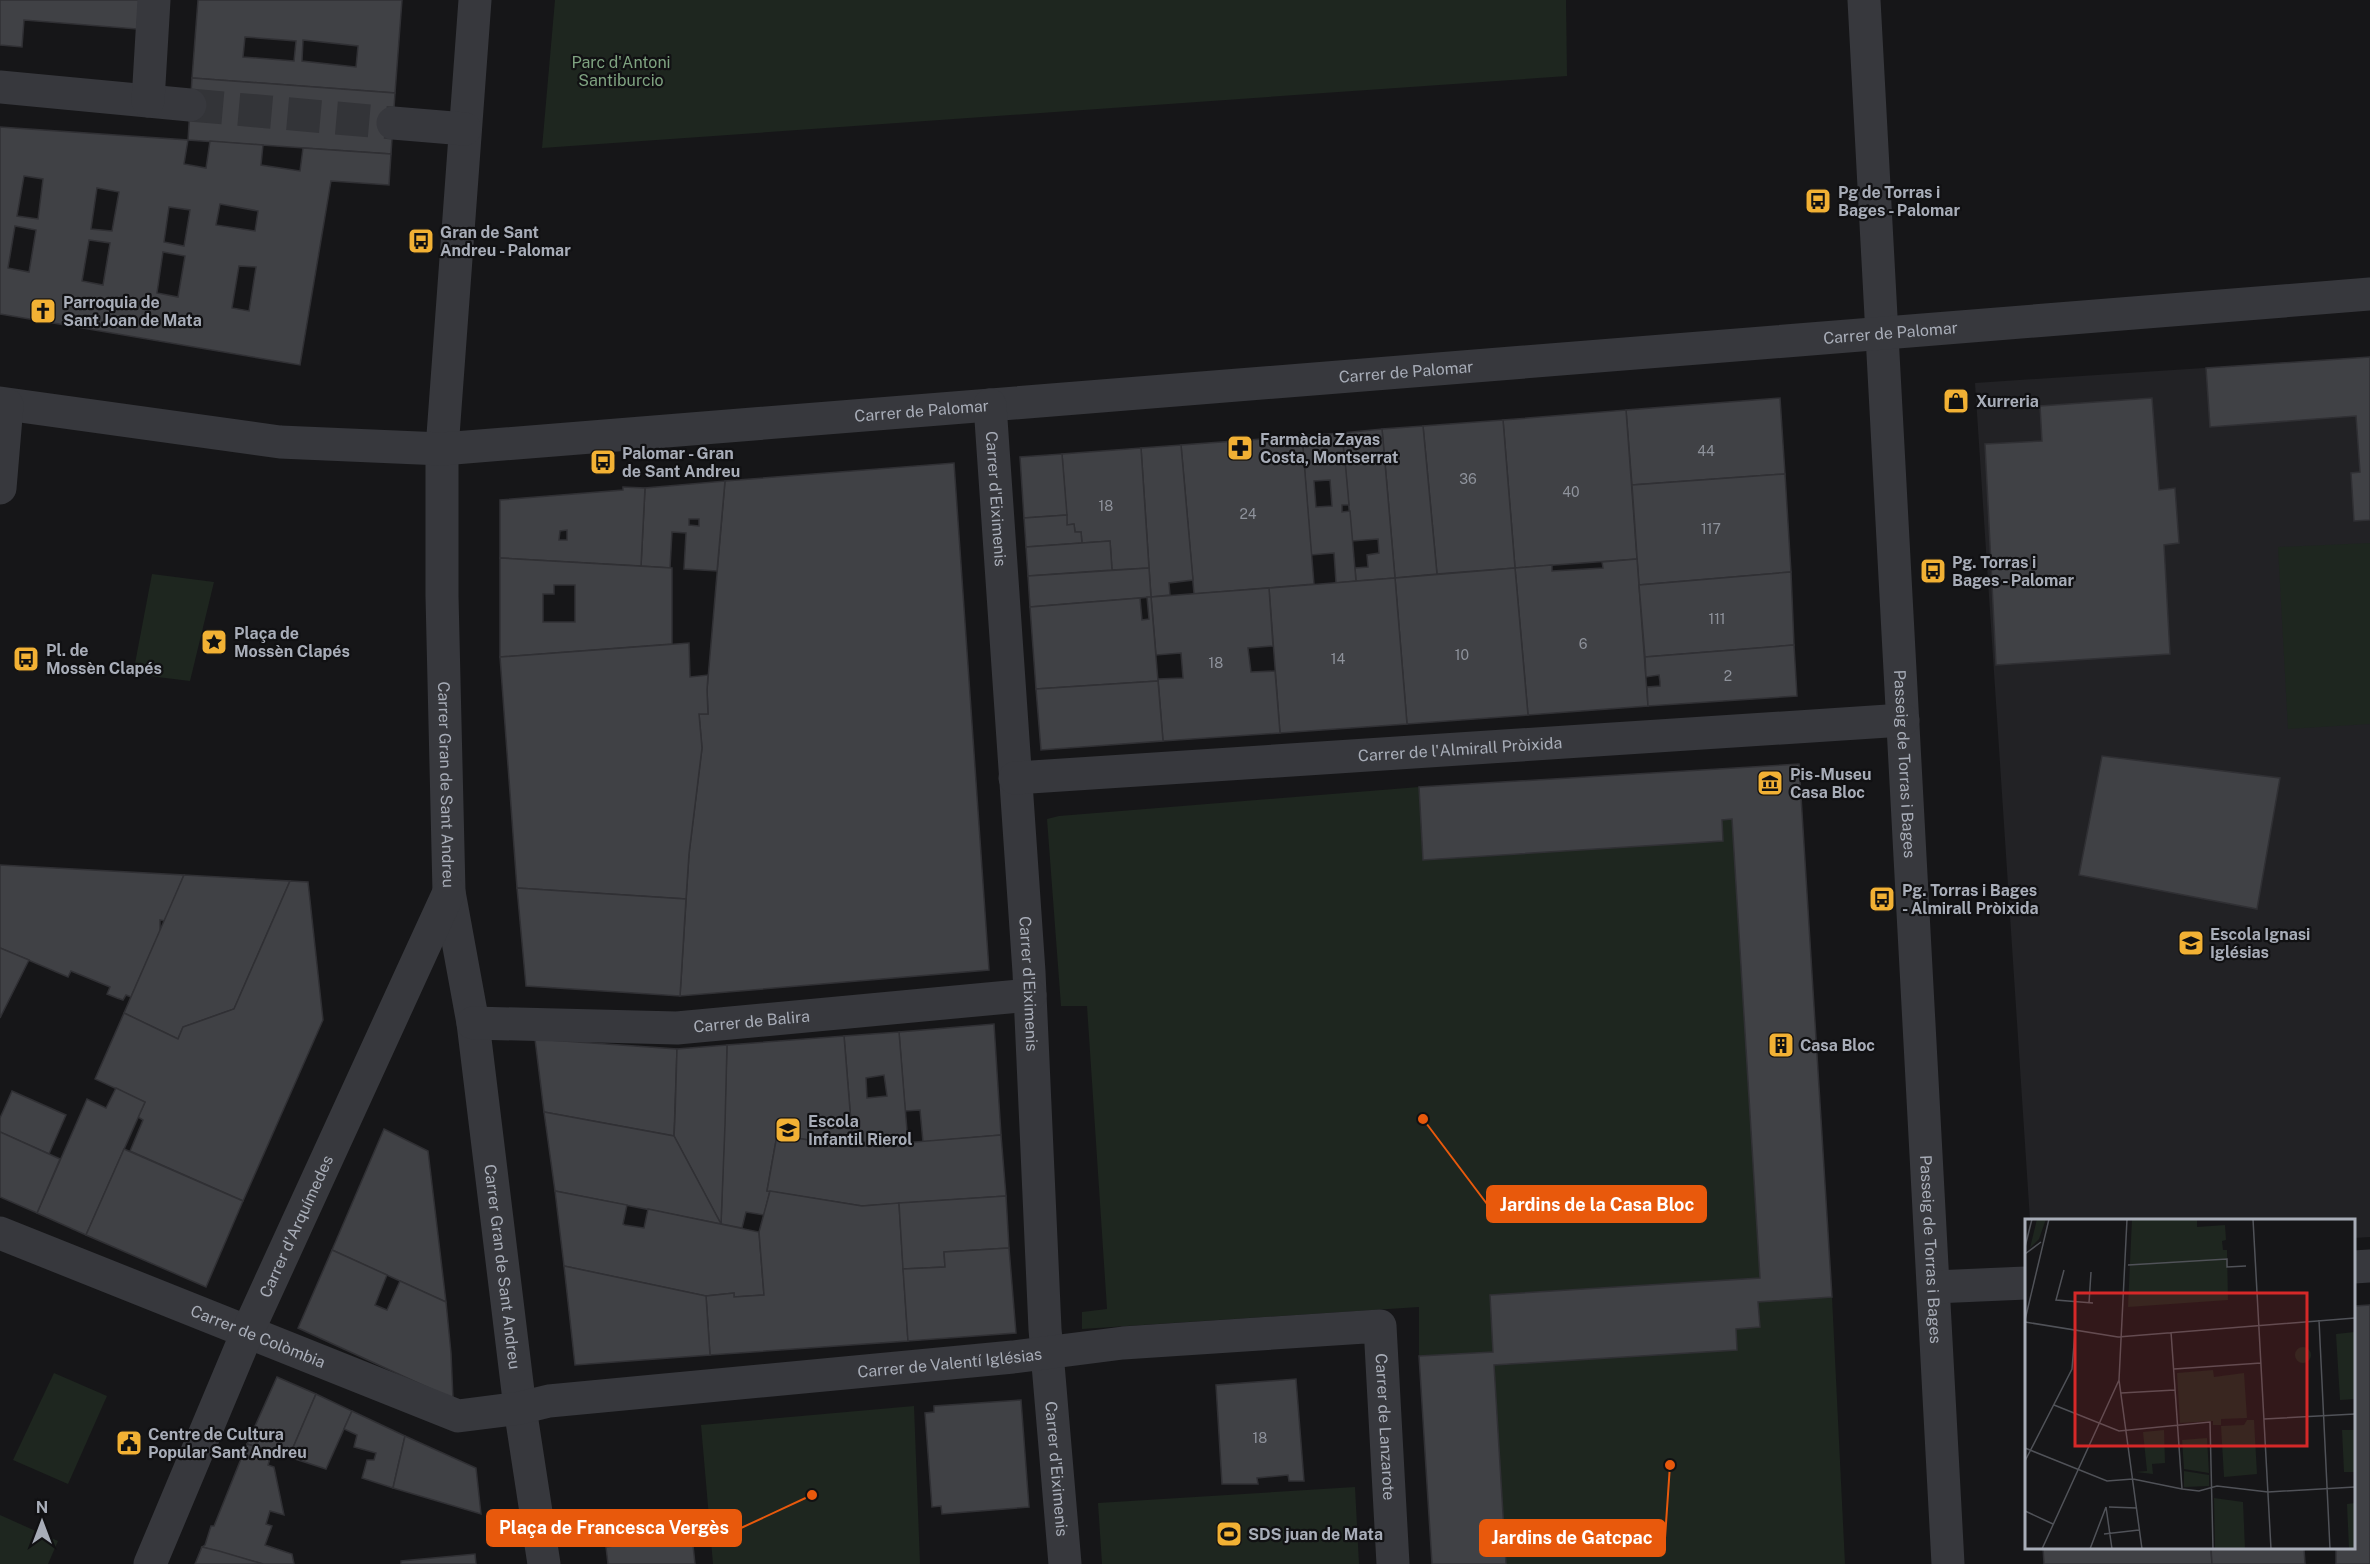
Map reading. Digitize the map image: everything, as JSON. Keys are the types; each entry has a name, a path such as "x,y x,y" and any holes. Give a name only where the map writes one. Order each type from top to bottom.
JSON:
{"street":[{"path":"148,101 154,0"},
{"name":"Carrer Gran de Sant Andreu","path":"475,0 442,449 442,596 449,892 473,1023 520,1408 544,1564"},
{"name":"Passeig de Torras i Bages","path":"1864,0 1948,1564"},
{"path":"0,87 190,105"},
{"path":"393,123 465,129"},
{"name":"Carrer de Palomar","path":"442,449 2370,294"},
{"path":"0,488 4,404 292,443 442,449"},
{"name":"Carrer d'Eiximenis","path":"990,405 1030,994 1050,1396 1065,1564"},
{"name":"Carrer de l'Almirall Pròixida","path":"1015,778 1903,720"},
{"name":"Carrer d'Arquímedes","path":"150,1564 247,1333 449,892"},
{"name":"Carrer de Balira","path":"473,1023 677,1028 1030,994"},
{"name":"Carrer de Colòmbia","path":"0,1233 458,1416 520,1408"},
{"path":"2355,1267 2370,1266"},
{"path":"1934,1287 2025,1283"},
{"name":"Carrer de Valentí Iglésias","path":"520,1408 549,1401 1013,1357 1123,1343 1380,1326"},
{"name":"Carrer de Lanzarote","path":"1380,1326 1393,1564"}],"shaded area":[{"name":"Escola Ignasi Iglésias","path":"2370,357 2370,1237 2355,1238 2355,1219 2030,1219 1975,383"}],"green space":[{"name":"Parc d'Antoni Santiburcio","path":"555,0 1566,0 1567,76 542,148"},
{"path":"2370,543 2370,724 2288,729 2278,547"},
{"path":"152,574 214,582 190,681 133,674"},
{"path":"1419,787 1423,860 1723,841 1722,820 1732,819 1760,1278 1490,1295 1493,1352 1419,1356 1419,1307 1082,1329 1082,1312 1107,1309 1087,1006 1061,1006 1047,819 1059,816"},
{"path":"1832,1297 1845,1564 1506,1564 1494,1365 1737,1350 1736,1329 1760,1327 1758,1302"},
{"path":"54,1373 107,1396 68,1484 13,1460"},
{"path":"914,1406 920,1564 713,1564 701,1425"},
{"name":"SDS juan de Mata","path":"1355,1487 1359,1564 1102,1564 1098,1503"},
{"path":"0,1515 58,1541 48,1564 0,1564"}],"building":[{"path":"0,0 139,0 137,29 24,20 22,47 0,45"},
{"path":"198,0 402,0 395,93 192,78","holes":["245,37 296,41 294,61 243,57","303,40 358,46 356,67 302,61"]},
{"path":"192,78 395,93 391,154 188,140"},
{"path":"0,127 188,140 184,164 206,168 210,141 263,145 261,165 300,171 303,148 391,154 389,185 331,181 300,365 0,314","holes":["24,176 43,179 38,219 17,216","97,188 119,192 112,231 91,229","220,204 258,211 255,231 216,225","169,207 190,210 184,246 164,242","15,226 36,230 29,272 8,268","89,240 110,243 103,285 82,281","163,252 185,256 178,297 157,293","239,266 256,267 249,311 232,308"]},
{"path":"2370,357 2370,520 2354,521 2351,473 2360,472 2356,416 2210,427 2206,368"},
{"path":"1780,398 1785,474 1632,485 1626,410"},
{"path":"2152,398 2159,490 2175,488 2179,543 2164,545 2170,654 1996,665 1985,444 2042,441 2040,406"},
{"path":"1626,410 1637,559 1515,568 1503,420"},
{"path":"1503,420 1515,568 1437,574 1423,426"},
{"path":"1423,426 1437,574 1395,578 1382,429"},
{"path":"1382,429 1395,578 1356,581 1355,568 1368,567 1367,555 1379,553 1378,539 1352,541 1342,433"},
{"path":"1342,433 1344,454 1336,455 1337,460 1345,460 1349,505 1342,505 1342,512 1350,511 1356,581 1336,583 1334,553 1311,555 1302,436","holes":["1330,480 1332,506 1316,507 1314,481"]},
{"path":"1302,436 1314,584 1194,594 1181,445"},
{"path":"1181,445 1193,580 1169,583 1170,595 1151,597 1141,448"},
{"path":"1141,448 1149,568 1112,570 1110,541 1082,543 1081,532 1075,532 1074,524 1067,525 1062,454"},
{"path":"1062,454 1067,515 1024,518 1020,457"},
{"path":"954,463 989,970 680,996 689,854 702,748 699,714 708,714 707,690 725,481"},
{"path":"1785,474 1791,572 1639,585 1632,485"},
{"path":"725,481 717,571 684,569 686,533 672,532 670,568 641,566 645,488","holes":["689,519 699,519 699,526 689,525"]},
{"path":"623,487 645,488 641,566 500,558 500,500 623,490","holes":["567,530 567,540 559,540 560,531"]},
{"path":"1067,515 1067,525 1074,524 1075,532 1081,532 1082,543 1026,547 1024,518"},
{"path":"1110,541 1112,570 1028,576 1026,547"},
{"path":"500,558 672,568 672,644 500,657","holes":["554,585 575,585 575,622 543,622 543,594 554,594"]},
{"path":"1637,559 1648,706 1528,715 1515,568 1552,565 1552,571 1603,568 1602,562"},
{"path":"1149,568 1151,597 1030,607 1028,576"},
{"path":"1515,568 1528,715 1407,724 1395,578"},
{"path":"1791,572 1794,645 1645,657 1639,585"},
{"path":"1395,578 1407,724 1280,733 1269,588"},
{"path":"1269,588 1273,646 1248,648 1251,672 1275,671 1280,733 1163,741 1158,679 1183,678 1181,653 1156,655 1151,597"},
{"path":"1147,597 1151,597 1158,681 1036,689 1030,607 1140,598 1142,620 1149,619"},
{"path":"689,643 690,677 708,675 708,714 699,714 702,748 686,899 517,888 500,657"},
{"path":"1794,645 1797,696 1648,706 1647,687 1660,686 1660,682 1659,675 1646,677 1645,657"},
{"path":"1158,681 1163,741 1041,750 1036,689"},
{"path":"2102,756 2280,778 2257,909 2079,875"},
{"name":"Casa Bloc","path":"1799,764 1832,1297 1758,1302 1760,1327 1736,1329 1737,1350 1494,1365 1506,1564 1432,1564 1419,1356 1493,1352 1490,1295 1760,1278 1732,819 1722,820 1723,841 1423,860 1419,787"},
{"path":"0,865 184,875 165,921 160,920 160,931 131,997 126,995 123,1000 117,998 107,994 110,987 71,971 68,977 0,948"},
{"path":"184,875 290,881 234,1009 183,1027 178,1039 124,1013"},
{"path":"290,881 308,882 323,1020 243,1201 130,1151 143,1120 138,1117 145,1102 95,1079 124,1013 178,1039 183,1027 234,1009"},
{"path":"517,888 686,899 680,996 526,986"},
{"path":"0,948 29,960 0,1018"},
{"path":"994,1024 1001,1135 923,1142 920,1110 905,1111 899,1032"},
{"path":"899,1032 908,1143 892,1144 892,1135 868,1136 870,1146 853,1147 844,1036","holes":["884,1075 887,1096 867,1098 866,1078"]},
{"name":"Escola Infantil Rierol","path":"844,1036 853,1147 777,1135 767,1191 770,1191 764,1215 746,1212 742,1228 721,1224 727,1045"},
{"path":"535,1039 677,1049 674,1136 544,1112"},
{"path":"727,1045 721,1224 674,1136 677,1049"},
{"path":"116,1088 145,1102 86,1235 37,1213 87,1099 106,1108"},
{"path":"12,1091 66,1115 49,1154 0,1132 0,1118"},
{"path":"544,1112 674,1136 721,1224 555,1191"},
{"path":"384,1129 428,1151 446,1302 332,1250"},
{"path":"0,1132 60,1159 37,1213 0,1197"},
{"path":"777,1135 853,1147 1001,1135 1006,1196 862,1206 767,1191"},
{"path":"124,1149 243,1201 206,1287 86,1235"},
{"path":"555,1191 627,1205 623,1224 625,1225 644,1228 648,1209 759,1232 764,1295 734,1297 734,1293 706,1296 564,1266"},
{"path":"770,1191 862,1206 899,1203 908,1341 710,1355 706,1296 734,1293 734,1297 764,1295 759,1232"},
{"path":"1006,1196 1009,1248 944,1252 945,1267 903,1269 899,1203"},
{"path":"1009,1248 1016,1333 908,1341 903,1269 945,1267 944,1252"},
{"path":"332,1250 387,1275 375,1305 387,1310 400,1281 446,1302 453,1399 298,1328"},
{"path":"564,1266 706,1296 710,1355 575,1365"},
{"path":"2370,1305 2370,1564 2336,1564 2336,1549 2355,1549 2355,1306"},
{"path":"277,1377 316,1394 289,1457 247,1444"},
{"path":"1296,1379 1304,1481 1289,1481 1288,1475 1257,1478 1258,1484 1222,1484 1216,1385"},
{"path":"316,1394 352,1411 326,1469 289,1457"},
{"path":"1021,1400 1029,1507 942,1514 941,1506 932,1507 925,1413 934,1412 934,1406"},
{"path":"352,1411 405,1436 393,1488 362,1478 367,1460 374,1460 376,1453 354,1447 357,1435 344,1429"},
{"path":"405,1436 476,1468 481,1514 393,1488"},
{"path":"247,1444 272,1452 268,1465 274,1467 284,1515 270,1511 266,1524 272,1526 265,1545 292,1554 294,1564 263,1564 202,1547 205,1545 211,1526 214,1526"},
{"path":"692,1536 695,1564 608,1564 606,1547"},
{"path":"202,1547 219,1551 263,1564 195,1564"},
{"path":"2043,1549 2211,1549 2212,1564 2044,1564"},
{"path":"2211,1549 2304,1549 2305,1564 2212,1564"},
{"path":"475,1554 476,1564 401,1564 401,1561"}],"tunnel":[{"path":"190,105 393,123"}],"place":[{"name":"Pg de Torras i Bages - Palomar","path":"1818,201"},
{"name":"Gran de Sant Andreu - Palomar","path":"421,241"},
{"name":"Parroquia de Sant Joan de Mata","path":"43,311"},
{"name":"Xurreria","path":"1956,401"},
{"name":"Farmàcia Zayas Costa, Montserrat","path":"1240,448"},
{"name":"Palomar - Gran de Sant Andreu","path":"603,462"},
{"name":"Pg. Torras i Bages - Palomar","path":"1933,571"},
{"name":"Plaça de Mossèn Clapés","path":"214,642"},
{"name":"Pl. de Mossèn Clapés","path":"26,659"},
{"name":"Pis-Museu Casa Bloc","path":"1770,783"},
{"name":"Pg. Torras i Bages - Almirall Pròixida","path":"1882,899"},
{"name":"Escola Ignasi Iglésias","path":"2191,943"},
{"name":"Casa Bloc","path":"1781,1045"},
{"name":"Jardins de la Casa Bloc","path":"1423,1119"},
{"name":"Escola Infantil Rierol","path":"788,1130"},
{"name":"Centre de Cultura Popular Sant Andreu","path":"129,1443"},
{"name":"Jardins de Gatcpac","path":"1670,1465"},
{"name":"Plaça de Francesca Vergès","path":"812,1495"},
{"name":"SDS juan de Mata","path":"1229,1534"}]}
